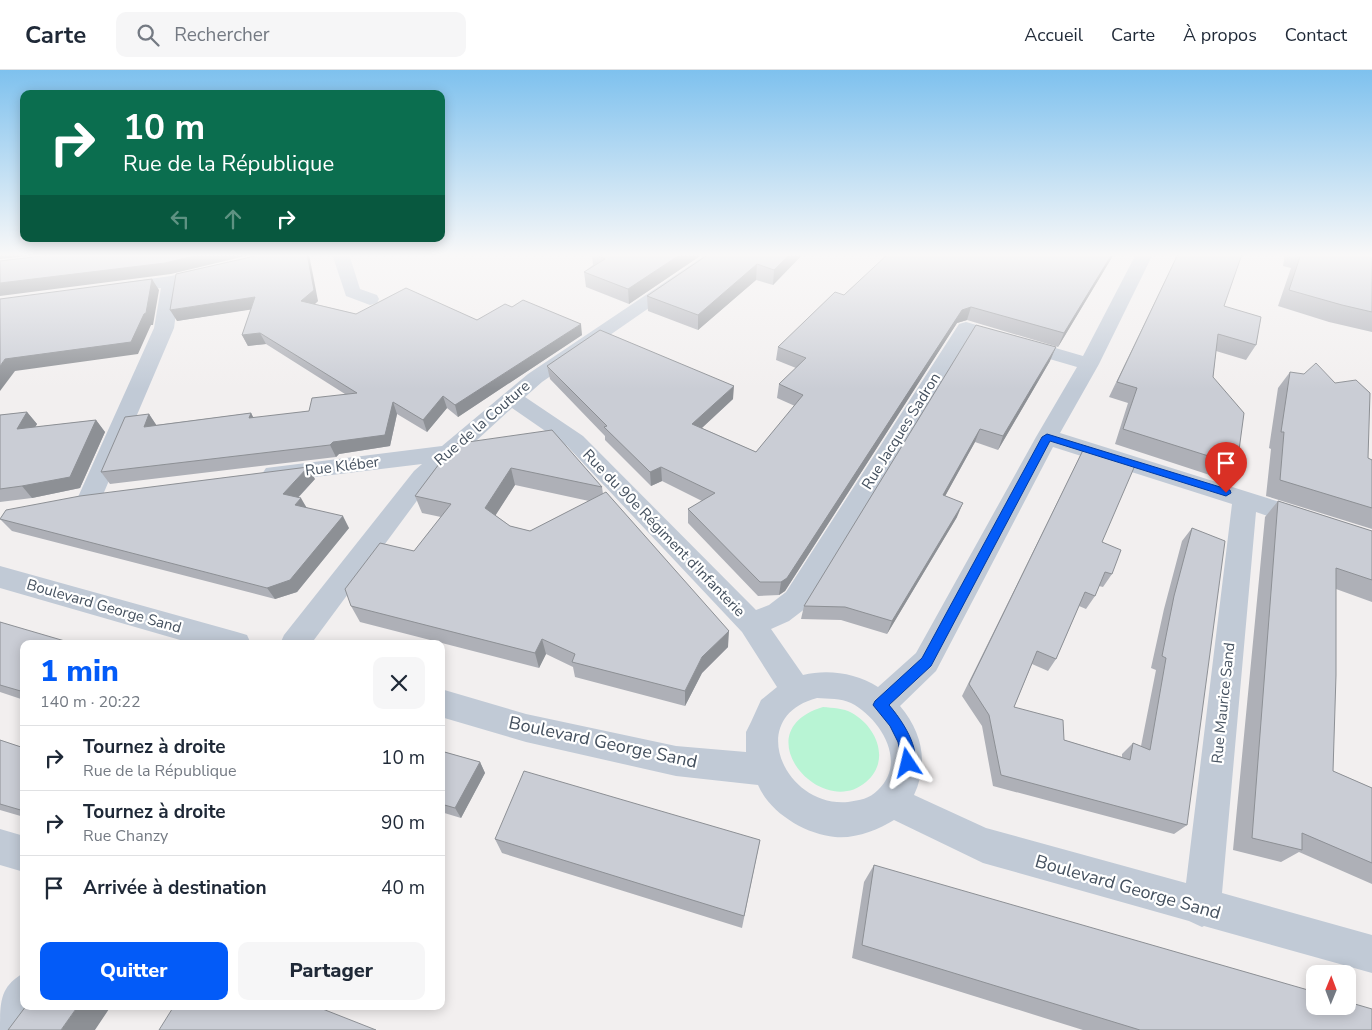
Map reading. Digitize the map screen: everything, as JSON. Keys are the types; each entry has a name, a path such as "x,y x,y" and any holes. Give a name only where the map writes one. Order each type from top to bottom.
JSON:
{"street":[{"path":"120,494 81,499 164,328 168,299"},
{"name":"Rue de la Couture","path":"297,640 422,477 447,453 535,378 653,299"},
{"path":"880,705 926,662 1047,437 1089,364 1122,299"},
{"name":"Rue Jacques Sadron","path":"752,624 779,614 796,600 966,328 1089,364"},
{"name":"Rue du 90e Régiment d'Infanterie","path":"511,397 575,441 752,624 796,690"},
{"path":"1047,437 1245,498 1372,541"},
{"name":"Rue Kléber","path":"249,478 447,453"},
{"name":"Rue Maurice Sand","path":"1202,908 1245,498"},
{"name":"Boulevard George Sand","path":"0,577 223,640"},
{"path":"817,685 839,686 860,692 880,705 895,721 905,741 908,763 903,784 891,801 875,813 869,815 856,819 834,820 812,814 793,803 777,788 767,770 761,751 762,732 769,714 781,700 796,690 817,685"},
{"name":"Boulevard George Sand","path":"445,704 526,728 676,761 767,770"},
{"name":"Boulevard George Sand","path":"891,801 983,846 1372,954"},
{"path":"0,847 20,853"},
{"path":"0,1024 20,998"}],"green space":[{"path":"823,707 849,711 861,719 874,735 878,745 878,764 874,774 866,782 848,791 829,790 812,782 798,768 790,752 790,734 800,719"}],"building":[{"path":"0,299 149,299 146,313 131,342 5,359 0,366"},
{"path":"172,299 243,299 170,310"},
{"path":"254,299 304,299 301,301 356,314 385,299 430,299 477,320 505,304 512,307 523,300 581,324 455,405 443,396 423,420 393,402 385,435 333,442 330,445 101,472 125,417 149,414 144,427 251,413 249,418 309,411 312,398 357,393 260,333 242,335"},
{"path":"655,299 717,299 698,315"},
{"path":"828,299 1085,299 1064,333 971,307 962,310 787,578 781,582 760,582 688,509 715,493 661,467 650,472 604,427 607,426 547,366 600,330 734,386 692,424 756,452 803,395 779,384 806,358 778,347"},
{"path":"1157,299 1226,299 1224,306 1261,317 1256,345 1218,334 1213,377 1244,413 1237,465 1123,429 1137,388 1117,382"},
{"path":"1320,299 1372,299 1372,312"},
{"path":"976,325 1056,347 1003,436 980,429 943,495 963,503 892,621 845,607 804,606"},
{"path":"1316,363 1335,383 1356,380 1370,393 1368,458 1372,460 1372,508 1280,480 1284,432 1281,432 1290,372 1304,374"},
{"path":"27,412 17,429 96,420 70,477 0,489 0,415"},
{"path":"552,430 602,487 511,468 485,508 510,526 530,531 606,492 729,631 702,657 685,691 572,662 575,654 542,639 535,653 351,606 345,589 380,543 414,551 451,504 415,496 454,444"},
{"path":"1085,446 1136,463 1102,542 1121,550 1112,574 1105,572 1095,596 1085,592 1056,659 1037,651 1014,707 1063,720 1064,740 1130,760 1133,743 1150,750 1166,658 1162,656 1174,596 1192,528 1225,541 1187,825 1001,775 989,715 969,684"},
{"path":"308,467 283,494 301,498 295,505 343,516 290,580 267,588 0,519 6,510 80,496"},
{"path":"1278,501 1372,531 1372,580 1336,568 1336,675 1333,771 1372,788 1372,863 1302,833 1302,850 1252,838"},
{"path":"0,622 61,640 20,640 20,691 0,685"},
{"path":"0,740 20,747 20,810 0,804"},
{"path":"445,752 480,762 455,808 445,805"},
{"path":"524,771 760,840 744,916 495,839"},
{"path":"874,865 1306,989 1306,1015 1356,1015 1356,1004 1372,1009 1372,1030 1140,1030 862,945"},
{"path":"23,1010 75,1010 61,1030 8,1030"},
{"path":"172,1010 325,1010 376,1030 159,1030"}],"route":[{"path":"908,763 905,741 895,721 880,705 926,662 1047,437 1226,493"}]}
